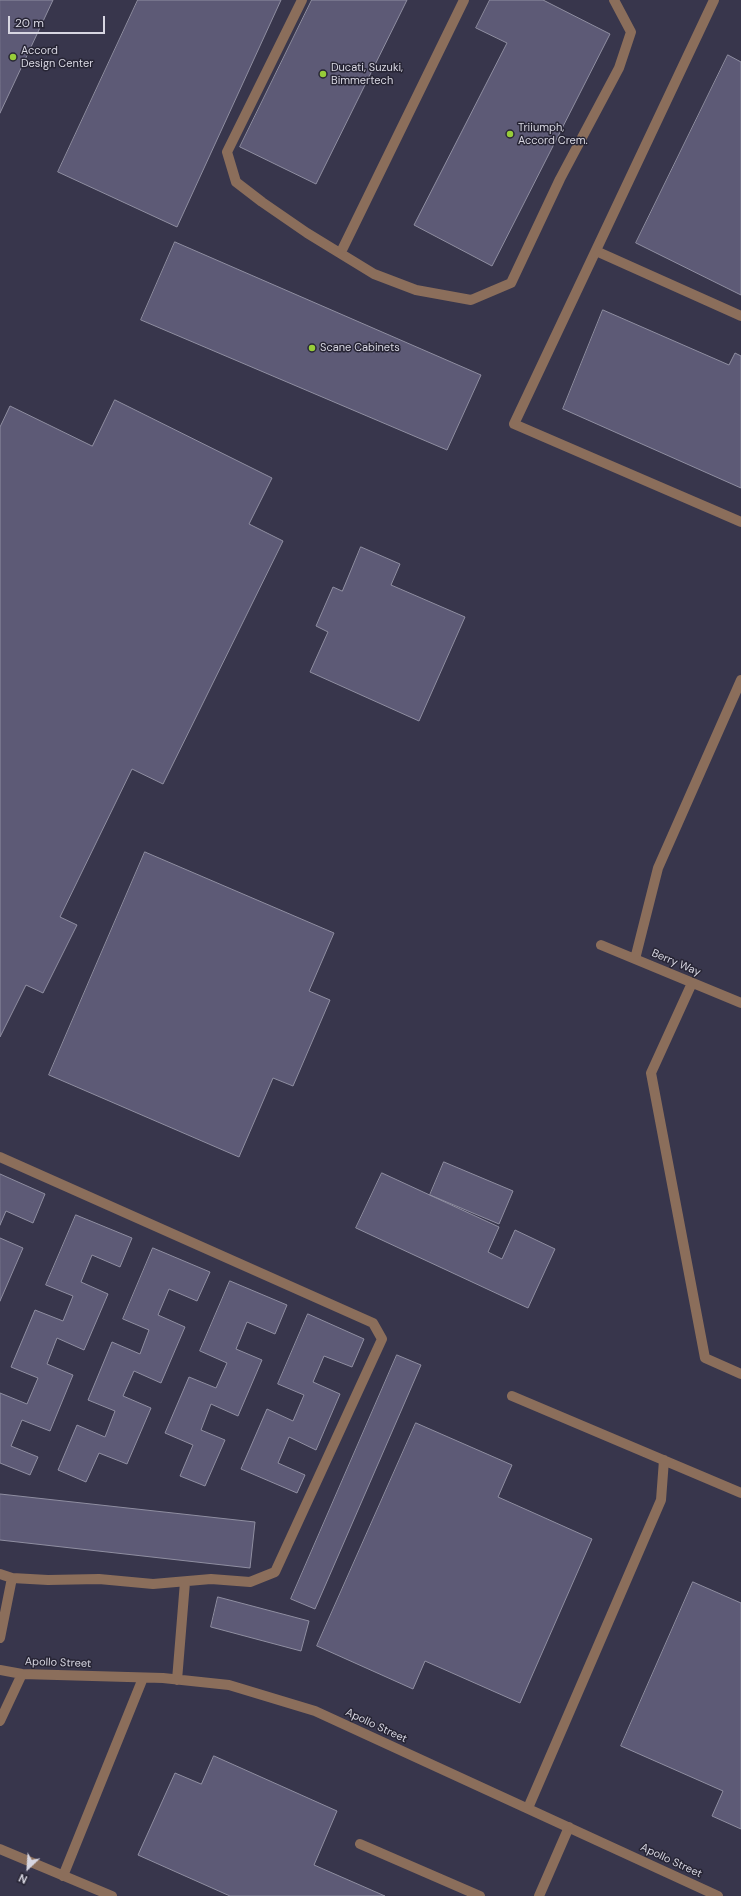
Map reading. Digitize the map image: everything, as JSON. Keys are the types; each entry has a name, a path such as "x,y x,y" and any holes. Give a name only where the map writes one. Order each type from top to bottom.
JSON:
{"street":[{"path":"302,0 227,152 236,182 307,233 341,252 374,274 416,290 471,300 511,283 560,179 619,68 631,32 614,0"},
{"path":"341,252 464,0"},
{"path":"714,0 514,424 741,522"},
{"path":"596,251 741,316"},
{"path":"635,959 658,868 741,680"},
{"name":"Berry Way","path":"601,945 741,1004"},
{"path":"692,983 651,1073 705,1358 741,1374"},
{"path":"0,1157 373,1323 382,1339 275,1572 250,1582 211,1579 153,1584 99,1579 48,1580 12,1578 0,1574"},
{"path":"512,1396 741,1493"},
{"path":"528,1808 661,1500 664,1460"},
{"path":"0,1638 12,1578"},
{"path":"177,1680 185,1582"},
{"name":"Apollo Street","path":"0,1670 22,1674 143,1678 229,1685 315,1711 718,1896"},
{"path":"0,1721 22,1674"},
{"path":"63,1876 143,1678"},
{"path":"539,1896 569,1828"},
{"path":"360,1844 480,1896"},
{"path":"0,1849 112,1896"}],"shaded area":[{"path":"0,0 741,0 741,1896 0,1896"}],"building":[{"name":"Accord Design Center","path":"0,0 53,0 0,113"},
{"path":"138,0 281,0 177,227 58,172"},
{"name":"Ducati, Suzuki, Bimmertech","path":"312,0 407,0 316,184 240,147"},
{"name":"Triiumph, Accord Crem.","path":"490,0 543,0 610,34 492,266 414,225 507,43 476,28"},
{"path":"728,55 741,62 741,295 636,243"},
{"name":"Scane Cabinets","path":"175,242 481,375 447,450 141,320"},
{"path":"603,310 729,365 735,353 741,356 741,488 563,409"},
{"path":"115,400 272,478 249,524 283,541 163,784 132,769 60,917 77,925 43,993 26,985 0,1037 0,427 10,406 92,446"},
{"path":"361,547 400,564 391,585 465,617 419,721 310,672 328,632 316,626 333,587 342,591"},
{"path":"145,852 334,933 309,991 330,1000 293,1086 273,1078 239,1157 49,1075"},
{"path":"444,1162 513,1191 499,1224 430,1195"},
{"path":"382,1173 499,1227 488,1252 502,1259 515,1230 555,1249 528,1308 356,1228"},
{"path":"0,1174 45,1194 33,1223 6,1211 0,1225"},
{"path":"76,1215 132,1238 120,1267 92,1255 81,1282 108,1294 84,1350 57,1338 47,1364 73,1375 50,1431 22,1420 11,1446 38,1457 30,1475 0,1463 0,1393 27,1404 38,1378 11,1367 35,1310 63,1321 73,1296 46,1285"},
{"path":"0,1238 23,1248 0,1301"},
{"path":"153,1248 210,1272 197,1301 169,1289 158,1315 185,1327 161,1383 134,1371 123,1396 151,1408 127,1464 99,1453 86,1482 58,1470 77,1425 105,1437 115,1411 88,1400 112,1342 140,1354 149,1330 123,1319"},
{"path":"230,1281 287,1305 275,1334 247,1322 236,1349 262,1360 238,1416 211,1404 201,1430 225,1440 205,1486 180,1476 193,1445 165,1433 189,1377 216,1388 227,1363 200,1351"},
{"path":"308,1314 364,1339 352,1367 324,1356 313,1382 340,1394 316,1450 289,1437 278,1463 305,1475 297,1493 241,1469 267,1409 293,1421 304,1395 278,1384"},
{"path":"397,1355 421,1365 315,1609 291,1599"},
{"path":"416,1423 512,1465 498,1497 592,1539 520,1703 425,1661 413,1689 317,1646"},
{"path":"0,1494 255,1522 250,1568 0,1540"},
{"path":"693,1582 741,1603 741,1829 712,1816 723,1791 621,1746"},
{"path":"218,1597 309,1621 301,1651 211,1627"},
{"path":"214,1756 337,1811 314,1865 385,1896 230,1896 138,1855 175,1773 201,1784"}],"place":[{"name":"Accord Design Center","path":"13,57"},
{"name":"Ducati, Suzuki, Bimmertech","path":"323,74"},
{"name":"Triiumph, Accord Crem.","path":"510,134"},
{"name":"Scane Cabinets","path":"312,348"}]}
